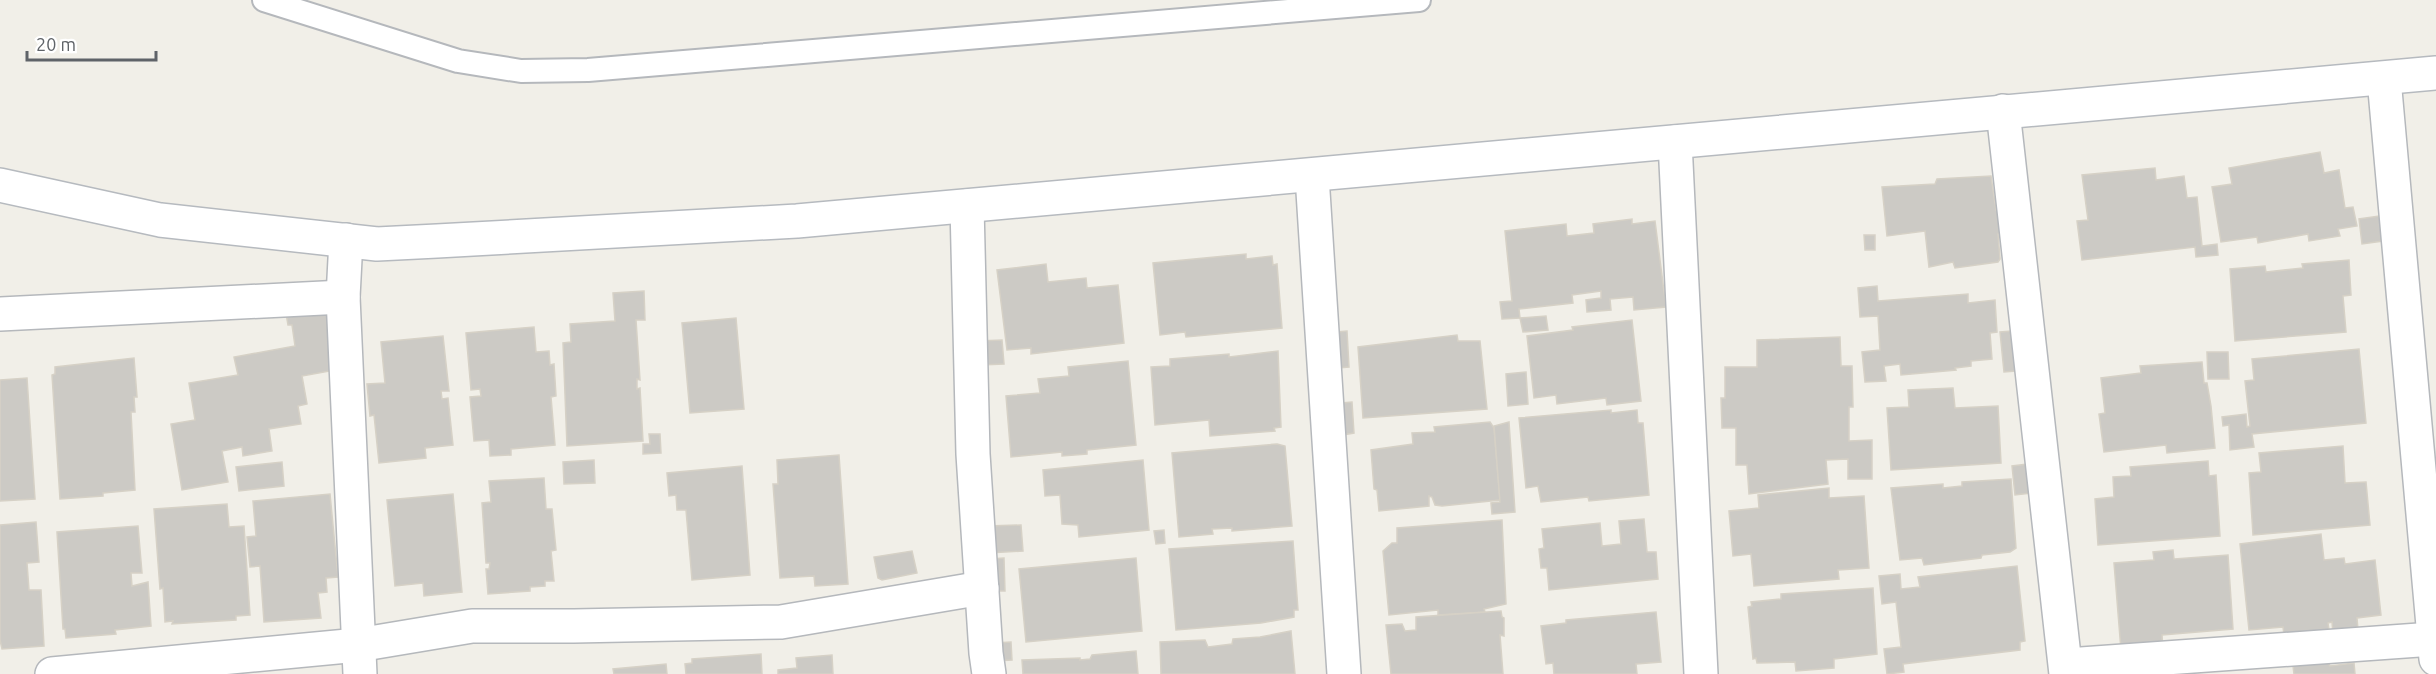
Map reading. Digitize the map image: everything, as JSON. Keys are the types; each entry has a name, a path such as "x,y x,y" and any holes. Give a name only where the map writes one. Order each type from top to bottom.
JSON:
{"street":[{"path":"0,185 160,220 376,244 449,241 797,222 2436,73"},
{"path":"2003,111 2067,669 2435,649 2384,79"},
{"path":"1675,142 1701,674"},
{"path":"1312,176 1344,674"},
{"path":"967,206 973,454 990,674"},
{"path":"346,240 342,297 359,660"},
{"path":"0,314 342,297"},
{"path":"52,674 359,660 472,626 780,622 982,588"}],"lane":[{"path":"264,0 458,61 521,71 588,70 1419,0"}],"building":[{"path":"2320,152 2324,173 2339,170 2345,208 2353,207 2357,226 2338,229 2340,236 2309,241 2308,234 2258,243 2257,237 2221,242 2212,187 2232,184 2229,168"},
{"path":"2155,168 2156,180 2184,176 2187,198 2197,197 2202,246 2217,244 2218,255 2196,257 2195,247 2082,260 2077,221 2088,220 2082,175"},
{"path":"1991,176 1996,210 2002,217 2003,228 1998,234 2000,259 1998,262 1955,268 1953,262 1929,267 1925,231 1887,236 1882,187 1935,184 1937,179"},
{"path":"2379,216 2383,241 2362,244 2359,219"},
{"path":"1632,219 1632,224 1655,221 1666,307 1634,310 1633,297 1610,299 1611,310 1587,312 1586,300 1601,298 1601,291 1572,295 1573,303 1519,309 1520,318 1502,319 1500,302 1512,301 1505,231 1566,224 1567,236 1594,233 1593,224"},
{"path":"1864,235 1875,235 1875,250 1865,250"},
{"path":"1246,254 1246,259 1272,256 1273,265 1277,264 1282,328 1186,337 1185,332 1160,335 1153,263"},
{"path":"2349,260 2351,295 2343,296 2346,332 2235,341 2230,269 2265,266 2266,272 2303,268 2302,264"},
{"path":"1046,264 1048,282 1086,278 1087,288 1118,285 1124,343 1031,354 1031,348 1007,350 997,270"},
{"path":"1877,286 1878,301 1968,294 1968,303 1995,300 1997,332 1990,333 1992,359 1971,361 1971,366 1955,368 1956,370 1901,375 1900,364 1884,366 1886,381 1865,382 1862,352 1880,350 1878,316 1860,317 1858,288"},
{"path":"644,291 645,320 636,320 640,380 637,379 637,389 640,388 643,441 567,446 563,343 571,342 570,324 615,321 613,293"},
{"path":"330,305 341,369 302,376 307,404 298,406 301,424 269,429 272,451 243,456 242,447 222,451 228,482 182,490 171,424 195,420 189,383 238,375 234,357 295,346 292,325 288,325 286,313"},
{"path":"1546,316 1548,330 1523,332 1520,318"},
{"path":"736,318 744,409 690,413 682,323"},
{"path":"1632,320 1641,401 1607,405 1606,398 1557,404 1556,395 1534,398 1527,336 1573,330 1572,327"},
{"path":"534,327 536,352 549,351 550,365 554,364 556,396 551,397 555,445 511,449 511,455 490,456 489,440 474,441 470,397 481,396 480,389 471,390 466,333"},
{"path":"2025,330 2029,370 2004,372 2000,332"},
{"path":"1347,331 1349,367 1338,368 1336,332"},
{"path":"1457,335 1458,341 1480,341 1487,409 1363,418 1358,347"},
{"path":"443,336 449,391 441,391 442,399 448,398 453,445 425,448 426,458 379,463 374,415 370,416 367,384 385,383 381,342"},
{"path":"1840,337 1841,366 1852,366 1853,407 1849,407 1849,441 1872,440 1872,479 1848,479 1848,459 1826,460 1828,484 1749,494 1747,465 1736,465 1736,428 1722,428 1721,398 1725,398 1725,367 1757,367 1757,340"},
{"path":"1002,340 1004,364 980,365 978,341"},
{"path":"2359,349 2366,423 2252,434 2254,447 2230,450 2229,425 2223,426 2222,417 2246,414 2247,427 2250,426 2245,381 2254,380 2252,359"},
{"path":"1278,351 1281,427 1274,428 1275,431 1210,436 1209,420 1155,425 1151,367 1170,366 1170,359 1229,354 1229,357"},
{"path":"2207,352 2228,352 2229,379 2208,379"},
{"path":"134,358 137,397 134,397 135,412 131,412 135,490 103,493 103,496 60,499 52,375 55,374 55,367"},
{"path":"1128,361 1136,445 1087,450 1087,454 1062,456 1062,452 1011,457 1006,396 1040,393 1038,379 1069,376 1068,367"},
{"path":"2202,362 2204,383 2207,383 2211,406 2215,448 2167,453 2166,445 2104,452 2099,414 2105,413 2101,378 2141,373 2140,366"},
{"path":"1526,372 1528,404 1508,406 1506,374"},
{"path":"27,378 35,499 0,501 0,380"},
{"path":"1953,388 1955,408 1998,406 2001,463 1891,470 1887,408 1909,407 1908,390"},
{"path":"1352,402 1354,433 1342,435 1341,403"},
{"path":"1611,410 1611,413 1637,410 1638,423 1643,423 1649,495 1589,501 1588,497 1541,502 1538,486 1526,488 1519,418"},
{"path":"1490,422 1494,428 1500,500 1442,506 1435,505 1432,497 1429,496 1429,506 1379,511 1377,490 1374,489 1371,450 1413,444 1412,433 1435,432 1434,427"},
{"path":"1509,422 1515,512 1492,514 1491,503 1500,502 1494,426"},
{"path":"649,434 660,434 661,453 643,454 643,444 650,444"},
{"path":"1277,444 1285,446 1292,526 1232,531 1232,528 1212,529 1213,534 1179,537 1172,453"},
{"path":"2343,446 2345,483 2366,482 2370,525 2253,535 2249,473 2261,472 2259,453"},
{"path":"839,455 848,584 815,586 814,576 780,578 773,484 778,484 777,460"},
{"path":"594,460 595,483 564,484 563,462"},
{"path":"1143,460 1149,530 1079,537 1078,525 1062,524 1060,495 1045,496 1043,470"},
{"path":"2208,461 2209,476 2216,475 2220,536 2098,545 2095,499 2114,497 2113,477 2131,476 2130,467"},
{"path":"282,462 284,486 239,491 236,467"},
{"path":"2037,463 2040,492 2015,495 2012,466"},
{"path":"742,466 750,575 692,580 686,510 677,510 676,495 669,496 667,473"},
{"path":"544,478 546,509 552,509 556,550 551,551 554,581 545,581 545,586 530,587 530,591 488,594 486,569 489,569 490,563 486,563 482,503 491,502 489,481"},
{"path":"2011,479 2016,548 2010,552 1982,555 1981,558 1924,565 1922,558 1900,560 1891,488 1943,484 1943,488 1962,486 1962,482"},
{"path":"1829,488 1829,498 1864,496 1869,568 1838,570 1839,579 1754,586 1751,554 1733,556 1729,511 1759,508 1758,495"},
{"path":"330,494 338,577 326,578 327,592 318,593 321,618 264,622 260,566 250,567 247,537 256,536 253,501"},
{"path":"453,494 462,592 424,596 423,583 395,586 387,500"},
{"path":"227,504 229,527 244,526 250,615 236,616 236,620 172,624 173,621 165,622 154,509"},
{"path":"1644,519 1647,552 1656,552 1658,579 1549,590 1547,568 1541,568 1539,549 1544,548 1542,529 1600,523 1602,546 1621,544 1619,521"},
{"path":"1502,520 1506,604 1484,609 1485,612 1438,615 1438,610 1389,615 1383,551 1392,543 1397,543 1397,528"},
{"path":"36,522 39,562 27,563 29,590 41,590 44,646 2,649 0,640 0,525"},
{"path":"1021,525 1023,551 988,553 987,526"},
{"path":"138,526 142,573 131,573 132,586 148,582 151,626 115,630 116,634 66,638 65,629 63,629 57,532"},
{"path":"1164,530 1165,543 1156,544 1154,531"},
{"path":"2321,534 2324,560 2344,558 2345,564 2375,560 2381,615 2357,618 2358,630 2333,634 2332,622 2328,623 2329,630 2284,635 2283,627 2249,630 2240,544"},
{"path":"1293,541 1298,610 1294,610 1294,617 1261,623 1176,630 1169,549"},
{"path":"2173,550 2174,559 2228,555 2233,629 2162,635 2163,652 2121,650 2114,563 2154,560 2153,552"},
{"path":"912,551 917,573 882,580 878,578 874,557"},
{"path":"1004,558 1005,591 990,591 989,559"},
{"path":"1136,558 1142,631 1026,642 1019,569"},
{"path":"2017,566 2025,641 2020,642 2020,650 1903,664 1904,672 1887,674 1884,649 1901,647 1896,602 1882,604 1879,576 1900,574 1901,589 1920,587 1918,577"},
{"path":"1873,588 1877,654 1834,659 1834,668 1796,671 1795,662 1757,663 1756,658 1753,659 1748,607 1752,606 1751,602 1781,599 1781,594"},
{"path":"1501,611 1504,618 1504,636 1500,635 1503,674 1391,674 1386,625 1402,624 1405,631 1416,630 1416,617"},
{"path":"1656,612 1661,662 1636,664 1637,674 1554,674 1553,663 1546,664 1541,626 1566,623 1566,620"},
{"path":"1291,631 1295,674 1161,674 1160,642 1205,640 1208,647 1232,644 1233,639"},
{"path":"1011,642 1012,660 995,661 994,643"},
{"path":"1136,651 1138,674 1023,674 1022,660 1080,658 1080,660 1090,659 1092,655"},
{"path":"761,654 762,674 686,674 685,664 692,663 692,659"},
{"path":"832,655 833,674 778,674 778,670 797,668 796,658"},
{"path":"2312,657 2327,661 2330,666 2354,663 2355,674 2294,674 2293,666"},
{"path":"666,664 667,674 614,674 613,669"}]}
